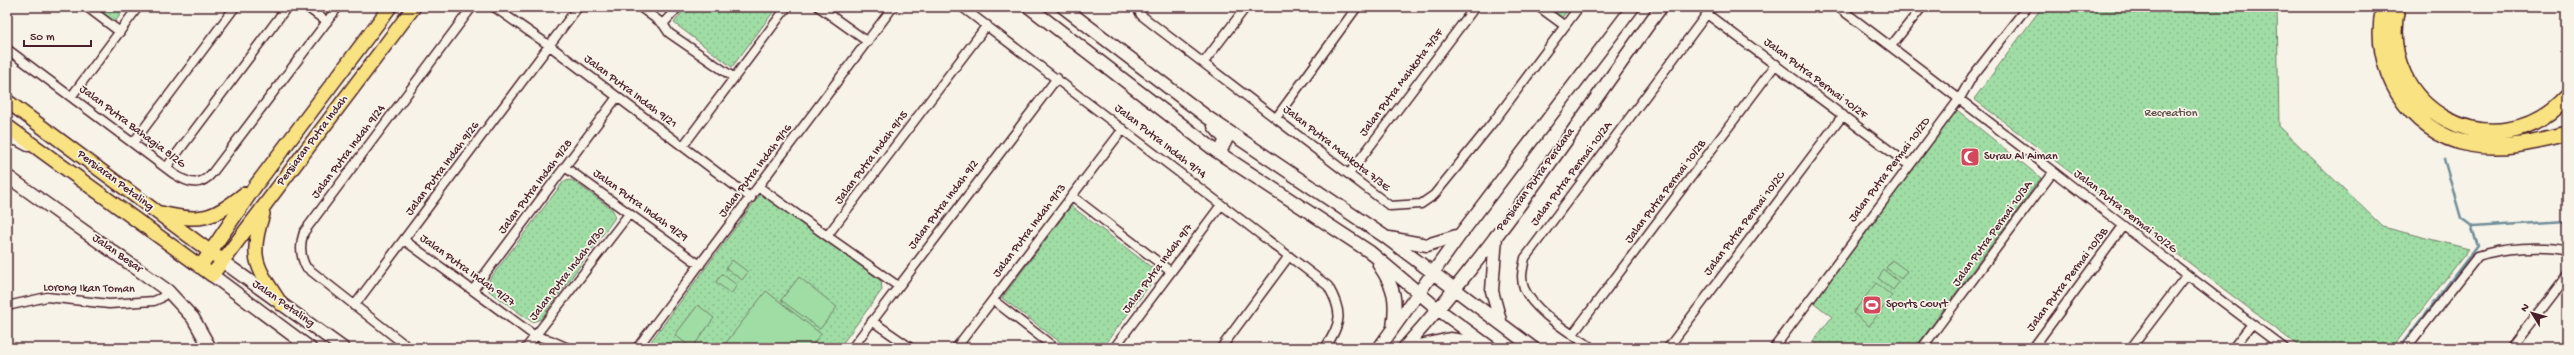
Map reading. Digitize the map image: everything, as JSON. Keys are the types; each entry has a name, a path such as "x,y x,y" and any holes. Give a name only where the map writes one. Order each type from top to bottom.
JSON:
{"highway":[{"path":"2384,7 2380,36 2387,72 2403,100 2429,126 2458,141 2480,145 2515,145 2567,134"},
{"path":"2397,7 2393,39 2396,58 2404,77 2422,102 2448,121 2479,131 2518,128 2545,116 2567,97"}],"main road":[{"name":"Persiaran Putra Indah","path":"200,267 256,185 390,7"},
{"name":"Persiaran Putra Indah","path":"212,276 414,7"},
{"name":"Persiaran Petaling","path":"7,100 222,261"},
{"name":"Persiaran Petaling","path":"7,126 212,276"},
{"path":"156,211 188,218 210,217 229,207 256,185"},
{"path":"272,196 258,229 255,253 262,275 281,304"}],"street":[{"path":"86,7 120,32"},
{"path":"71,97 138,7"},
{"path":"133,143 235,7"},
{"path":"166,168 287,7"},
{"path":"307,7 327,22"},
{"name":"Jalan Putra Bahagia 8/2G","path":"7,50 166,168 190,183 197,183 208,178 338,7"},
{"name":"Jalan Putra Indah 9/24","path":"354,306 302,261 301,247 304,232 472,7"},
{"name":"Jalan Putra Indah 9/21","path":"494,7 550,46 750,198"},
{"name":"Jalan Putra Indah 9/26","path":"354,306 578,7"},
{"path":"640,7 662,24 669,33 733,77"},
{"path":"662,24 678,7"},
{"path":"683,146 733,77 787,7"},
{"path":"819,7 868,42"},
{"name":"Jalan Putra Indah 9/16","path":"637,348 893,7"},
{"name":"Jalan Putra Indah 9/14","path":"962,7 1328,286 1338,302 1339,314 1338,330 1325,348"},
{"path":"1029,7 1216,151 1370,252 1439,310 1488,346"},
{"path":"1063,7 1207,117 1384,236 1533,348"},
{"name":"Jalan Putra Mahkota 7/3E","path":"1137,7 1141,15 1390,206 1410,206 1426,202 1494,121 1579,7"},
{"path":"1204,62 1246,7"},
{"path":"1276,118 1357,7"},
{"name":"Jalan Putra Mahkota 7/3F","path":"1349,174 1475,7"},
{"path":"1539,7 1565,26"},
{"path":"1379,348 1420,293 1460,235 1633,7"},
{"name":"Persiaran Putra Perdana","path":"1404,348 1439,310 1453,289 1496,235 1661,7"},
{"name":"Jalan Putra Permai 10/2A","path":"1592,348 1530,299 1524,287 1522,277 1525,258 1712,7"},
{"name":"Jalan Putra Permai 10/2G","path":"1838,7 1960,98 2186,276 2284,348"},
{"path":"1891,46 1922,7"},
{"name":"Jalan Putra Permai 10/2D","path":"1774,348 1908,165 1960,98 1972,77 2027,7"},
{"name":"Jalan Putra Permai 10/2F","path":"1707,14 1776,64 1908,165"},
{"name":"Jalan Putra Indah 9/15","path":"827,236 987,25"},
{"name":"Jalan Putra Permai 10/2B","path":"1573,334 1776,64"},
{"name":"Jalan Putra Indah 9/2","path":"852,348 1057,78"},
{"name":"Jalan Putra Indah 9/28","path":"473,290 617,97"},
{"name":"Jalan Putra Permai 10/2C","path":"1668,348 1843,115"},
{"path":"1207,117 1226,140 1222,148 1216,151"},
{"name":"Jalan Putra Indah 9/13","path":"956,348 1123,129"},
{"path":"7,139 17,139 40,150"},
{"name":"Jalan Putra Indah 9/29","path":"566,167 700,265"},
{"name":"Jalan Putra Permai 10/3A","path":"1922,348 2053,172"},
{"name":"Jalan Besar","path":"7,176 168,291 193,318 210,348"},
{"path":"759,187 898,286"},
{"path":"1072,196 1170,271"},
{"name":"Jalan Putra Indah 9/7","path":"1114,348 1170,271 1221,205"},
{"name":"Jalan Putra Indah 9/30","path":"526,348 629,214"},
{"name":"Jalan Putra Permai 10/3B","path":"2033,348 2123,226"},
{"path":"1384,236 1426,245 1460,235"},
{"path":"1496,235 1492,292 1501,324"},
{"name":"Jalan Putra Indah 9/27","path":"404,240 535,336 568,348"},
{"path":"2406,348 2478,256 2487,253 2535,248 2567,250"},
{"path":"1370,252 1390,281 1395,296 1392,331"},
{"path":"1220,348 1289,256"},
{"name":"Jalan Petaling","path":"222,261 343,348"},
{"path":"2511,348 2567,274"},
{"name":"Jalan Petaling","path":"212,276 310,348"},
{"path":"2131,348 2186,276"},
{"name":"Lorong Ikan Toman","path":"7,306 47,297 109,304 154,301 161,298 168,291"},
{"path":"993,300 1055,348"},
{"path":"354,306 409,348"},
{"path":"872,321 911,348"},
{"path":"2233,348 2252,324"},
{"path":"1411,348 1450,339 1488,346"}],"green space":[{"path":"95,7 126,7 115,22"},
{"path":"686,7 777,7 732,67 674,23"},
{"path":"1542,7 1570,7 1560,20"},
{"name":"Recreation","path":"2042,7 2277,7 2279,126 2383,227 2469,249 2392,348 2301,348 1974,99"},
{"path":"1957,110 2041,178 1915,348 1822,348 1813,341 1832,317 1813,302"},
{"path":"572,180 612,209 615,215 614,219 541,319 532,322 489,291 489,280 564,181"},
{"path":"762,192 881,281 882,290 839,348 646,348"},
{"path":"1071,206 1159,273 1102,348 1068,348 1002,298"},
{"path":"732,260 748,272 742,280 726,268"},
{"name":"Sports Court","path":"1892,260 1907,271 1901,279 1886,268"},
{"name":"Sports Court","path":"1884,270 1899,282 1893,290 1878,278"},
{"path":"722,274 737,285 731,294 716,282"},
{"path":"799,277 837,307 820,329 781,300"},
{"name":"Sports Court","path":"1876,283 1892,296 1869,326 1853,313"},
{"path":"766,291 821,334 810,348 722,348"},
{"path":"698,305 714,318 692,348 675,335"}],"waterway":[{"path":"2444,159 2461,218 2473,227 2567,221"},
{"path":"2399,348 2478,245 2471,226"}],"place":[{"name":"Surau Al Aiman","path":"1970,157"},
{"name":"Sports Court","path":"1872,305"}]}
